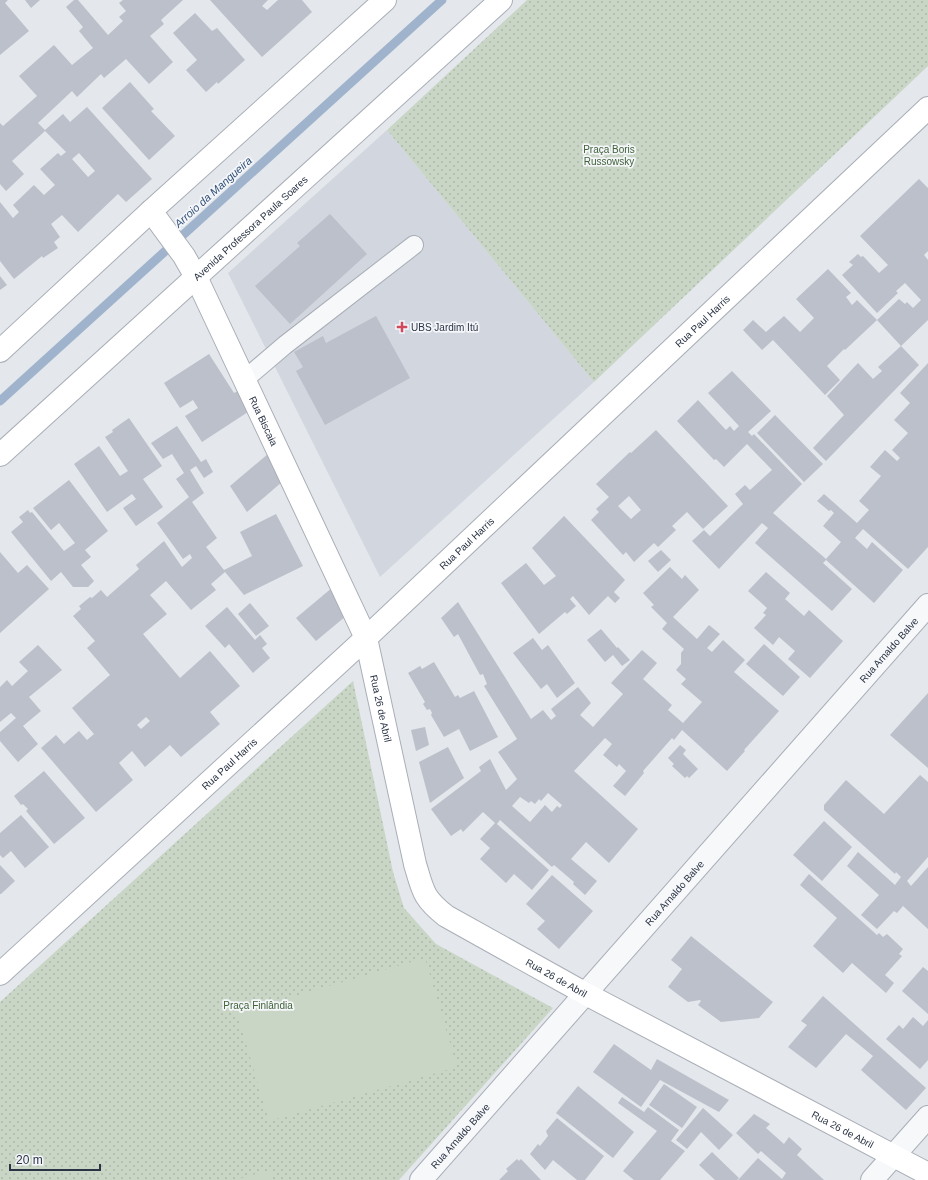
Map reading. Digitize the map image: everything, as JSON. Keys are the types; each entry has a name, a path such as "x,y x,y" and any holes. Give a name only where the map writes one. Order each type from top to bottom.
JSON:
{"street":[{"name":"Avenida Professora Paula Soares","path":"0,456 501,0"},
{"path":"0,351 377,3"},
{"name":"Rua Paul Harris","path":"0,974 366,638 928,108"},
{"name":"Rua Biscaia","path":"151,211 184,256 196,277 366,638"},
{"name":"Rua Arnaldo Balve","path":"421,1180 928,606"},
{"name":"Rua 26 de Abril","path":"366,638 415,864 423,892 433,906 446,916 586,994 928,1174"},
{"path":"872,1180 928,1117"}],"lane":[{"path":"244,380 414,245"}],"shaded area":[{"name":"UBS Jardim Itú","path":"387,130 594,382 380,577 228,273"}],"green space":[{"name":"Praça Boris Russowsky","path":"527,0 928,0 928,66 594,382 387,130"},
{"name":"Praça Finlândia","path":"353,681 393,872 404,908 436,944 553,1008 399,1180 0,1180 0,1002"},
{"path":"425,958 457,1067 269,1121 237,1013"},
{"path":"270,1170 273,1180 235,1180"}],"building":[{"path":"0,0 8,0 5,3 29,31 0,55"},
{"path":"25,0 40,0 31,8"},
{"path":"74,0 78,0 108,35 123,21 119,17 126,11 119,3 123,0 183,0 161,20 164,24 150,36 173,62 149,84 126,59 104,78 101,74 77,97 72,91 38,123 45,130 63,114 70,122 87,107 152,179 126,202 118,194 78,232 62,215 51,224 60,237 54,242 58,248 43,258 42,256 14,279 0,261 0,202 13,218 19,212 13,205 34,185 44,195 55,185 40,169 58,153 61,156 66,152 45,131 12,161 24,174 6,191 0,184 0,123 3,126 37,96 19,76 54,45 72,65 93,48 79,31 83,27 66,7","holes":["79,153 95,171 88,177 72,159"]},
{"path":"210,0 268,0 262,6 267,10 278,0 302,0 312,12 262,57"},
{"path":"195,13 212,31 217,28 245,60 218,84 217,82 206,92 186,70 197,60 173,33"},
{"path":"130,82 154,109 151,111 175,136 149,160 102,108"},
{"path":"919,179 928,188 928,251 924,255 928,260 928,320 901,346 877,320 899,299 905,304 907,302 913,308 921,300 905,283 896,291 898,293 877,313 842,275 853,265 849,262 858,254 861,257 863,256 879,273 888,265 860,236"},
{"path":"330,214 367,254 290,324 255,286 300,246 297,243"},
{"path":"828,269 851,293 846,297 852,305 857,300 877,320 827,366 840,380 825,395 773,340 762,350 743,330 753,320 766,332 784,316 800,332 814,318 796,299"},
{"path":"0,276 7,285 0,290"},
{"path":"376,316 410,378 325,425 296,371 303,367 294,352 323,336 326,343"},
{"path":"901,346 919,365 826,461 813,448 844,415 827,396 858,363 873,379 882,371 878,367"},
{"path":"209,354 234,393 238,391 248,412 202,442 185,416 198,408 193,400 180,408 164,383"},
{"path":"928,363 928,547 908,569 863,529 855,538 867,549 872,542 903,570 874,603 826,560 823,563 852,589 832,611 755,543 768,528 762,523 719,569 692,541 704,530 710,536 743,504 735,494 745,485 750,490 772,470 747,444 724,467 716,459 714,460 677,421 698,400 726,430 730,426 734,431 739,426 708,393 732,371 771,411 748,432 752,436 754,434 802,484 773,513 826,559 841,542 823,526 834,513 831,510 829,511 817,501 824,494 857,523 869,510 859,501 881,476 870,467 885,450 897,461 900,458 892,450 908,433 894,420 910,403 900,393"},
{"path":"775,415 823,464 804,482 757,433"},
{"path":"129,418 162,466 143,479 163,507 136,526 123,508 136,499 132,494 107,512 74,464 99,446 120,476 128,471 105,437"},
{"path":"177,426 201,462 206,459 213,472 204,478 196,466 190,470 204,493 192,502 217,538 206,547 224,570 252,556 240,532 276,514 303,566 244,595 225,572 211,584 216,590 191,610 166,581 150,595 167,614 143,634 180,678 210,651 240,686 210,712 220,724 181,757 170,745 145,767 132,751 119,763 133,780 96,812 41,748 56,735 64,744 79,731 87,740 94,734 72,708 110,675 87,648 95,641 73,616 81,609 79,606 101,590 107,597 139,569 136,565 164,541 182,567 192,558 190,554 183,559 157,523 189,497 176,479 184,473 172,454 163,459 151,443","holes":["146,717 150,721 141,729 137,725"]},
{"path":"656,430 728,506 703,529 687,512 672,526 676,530 658,547 654,543 634,562 626,552 623,555 591,520 599,512 596,509 609,497 596,484 630,452 631,453","holes":["629,496 641,510 631,519 618,506"]},
{"path":"268,454 282,482 247,512 230,486"},
{"path":"69,480 108,531 85,550 91,557 81,565 94,581 88,587 73,587 61,572 51,581 11,532 23,522 19,517 28,510 30,513 32,512 64,551 75,543 59,523 51,530 33,508"},
{"path":"564,516 625,580 614,592 620,598 615,603 608,596 589,615 573,596 570,599 576,606 567,614 565,612 539,634 501,583 526,563 544,585 556,576 532,548"},
{"path":"661,550 671,560 658,572 648,561"},
{"path":"0,552 18,573 27,565 49,589 0,633"},
{"path":"670,567 682,579 685,575 699,590 673,617 697,639 709,625 720,634 707,648 712,652 723,640 745,660 734,672 779,711 727,771 682,730 674,740 672,738 643,771 644,773 625,796 613,786 626,771 619,764 617,767 603,755 612,744 605,738 574,771 638,829 609,863 586,842 571,859 597,881 585,895 573,884 574,882 554,865 552,867 500,820 497,824 549,870 532,890 514,874 506,883 480,859 490,848 480,839 495,823 483,812 463,832 461,829 451,836 431,809 481,771 479,767 490,759 506,790 517,779 498,752 517,739 484,686 487,684 483,674 480,675 458,634 454,637 441,618 458,602 531,719 543,710 551,720 556,716 551,709 578,687 591,703 580,715 593,727 623,694 611,683 642,650 657,663 643,679 672,705 668,710 683,723 702,702 681,684 686,679 676,670 681,664 681,653 684,649 662,629 667,623 651,607 654,605 643,593","holes":["548,793 562,805 560,808 557,806 552,812 545,805 530,822 512,806 520,797 529,803 531,801 535,804 539,799 541,801"]},
{"path":"766,572 790,593 785,599 804,616 809,610 843,641 810,678 788,659 795,651 779,637 773,645 754,628 766,615 763,613 767,608 748,591"},
{"path":"333,587 346,616 316,641 296,618"},
{"path":"250,603 269,626 256,636 238,614"},
{"path":"227,607 255,640 260,635 267,644 262,648 270,658 253,673 229,644 225,648 205,626"},
{"path":"601,629 617,648 618,647 630,660 622,666 613,655 605,662 587,640"},
{"path":"533,638 542,650 548,645 575,683 557,698 547,684 541,689 513,653"},
{"path":"764,644 800,677 783,696 746,664"},
{"path":"38,645 62,670 29,697 41,711 23,726 38,744 18,762 0,741 0,732 16,718 11,713 0,722 0,687 7,680 12,686 28,671 19,662"},
{"path":"434,662 455,697 458,695 460,698 474,691 498,737 470,751 459,729 444,737 431,715 432,713 430,709 427,710 423,704 425,702 408,673 420,666 422,669"},
{"path":"928,693 928,768 890,735"},
{"path":"425,727 429,745 416,751 411,730"},
{"path":"680,745 686,750 683,754 698,769 689,778 687,776 685,778 672,766 674,764 668,758"},
{"path":"448,747 464,778 430,803 419,762"},
{"path":"44,771 85,818 54,844 26,811 28,809 23,804 21,805 14,796"},
{"path":"920,775 928,782 928,857 907,881 911,886 928,867 928,929 903,906 897,913 894,911 877,929 861,915 879,895 847,866 858,852 895,885 901,877 896,872 895,874 824,810 824,805 846,780 884,814"},
{"path":"21,815 49,847 25,868 11,851 3,858 0,855 0,833"},
{"path":"824,821 852,847 822,881 793,855"},
{"path":"0,865 15,881 1,894 0,894"},
{"path":"809,874 877,935 879,933 883,937 887,934 903,949 899,954 902,956 885,975 894,983 886,993 852,963 843,973 813,946 837,918 800,885"},
{"path":"552,875 593,911 559,949 537,929 545,921 526,904"},
{"path":"691,936 773,1002 759,1018 721,1022 698,1005 701,1001 700,1000 688,1002 668,987 682,969 671,960"},
{"path":"923,967 928,971 928,1014 902,991"},
{"path":"823,996 926,1088 906,1110 861,1070 873,1056 846,1034 816,1068 788,1047 807,1025 801,1021"},
{"path":"913,1017 923,1026 928,1020 928,1060 920,1069 886,1039 899,1025 903,1029"},
{"path":"614,1044 651,1070 657,1059 729,1100 719,1112 660,1080 641,1107 593,1072"},
{"path":"664,1084 697,1107 682,1128 649,1105"},
{"path":"578,1086 634,1132 613,1158 556,1113"},
{"path":"622,1097 644,1112 648,1107 679,1130 671,1141 685,1151 660,1180 634,1180 623,1171 657,1131 618,1103"},
{"path":"703,1108 733,1135 719,1150 701,1132 687,1149 676,1140"},
{"path":"754,1114 770,1124 766,1128 784,1144 789,1137 802,1149 797,1155 824,1180 738,1180 758,1158 782,1179 786,1173 761,1151 758,1154 736,1133"},
{"path":"557,1118 604,1156 585,1180 577,1180 553,1160 545,1170 530,1154 538,1144 540,1146 548,1136 546,1131"},
{"path":"712,1152 739,1178 737,1180 715,1180 699,1165"},
{"path":"517,1159 519,1161 521,1159 541,1180 499,1180 508,1171 506,1169"}],"waterway":[{"name":"Arroio da Mangueira","path":"0,401 442,0"}],"place":[{"name":"UBS Jardim Itú","path":"402,327"}]}
